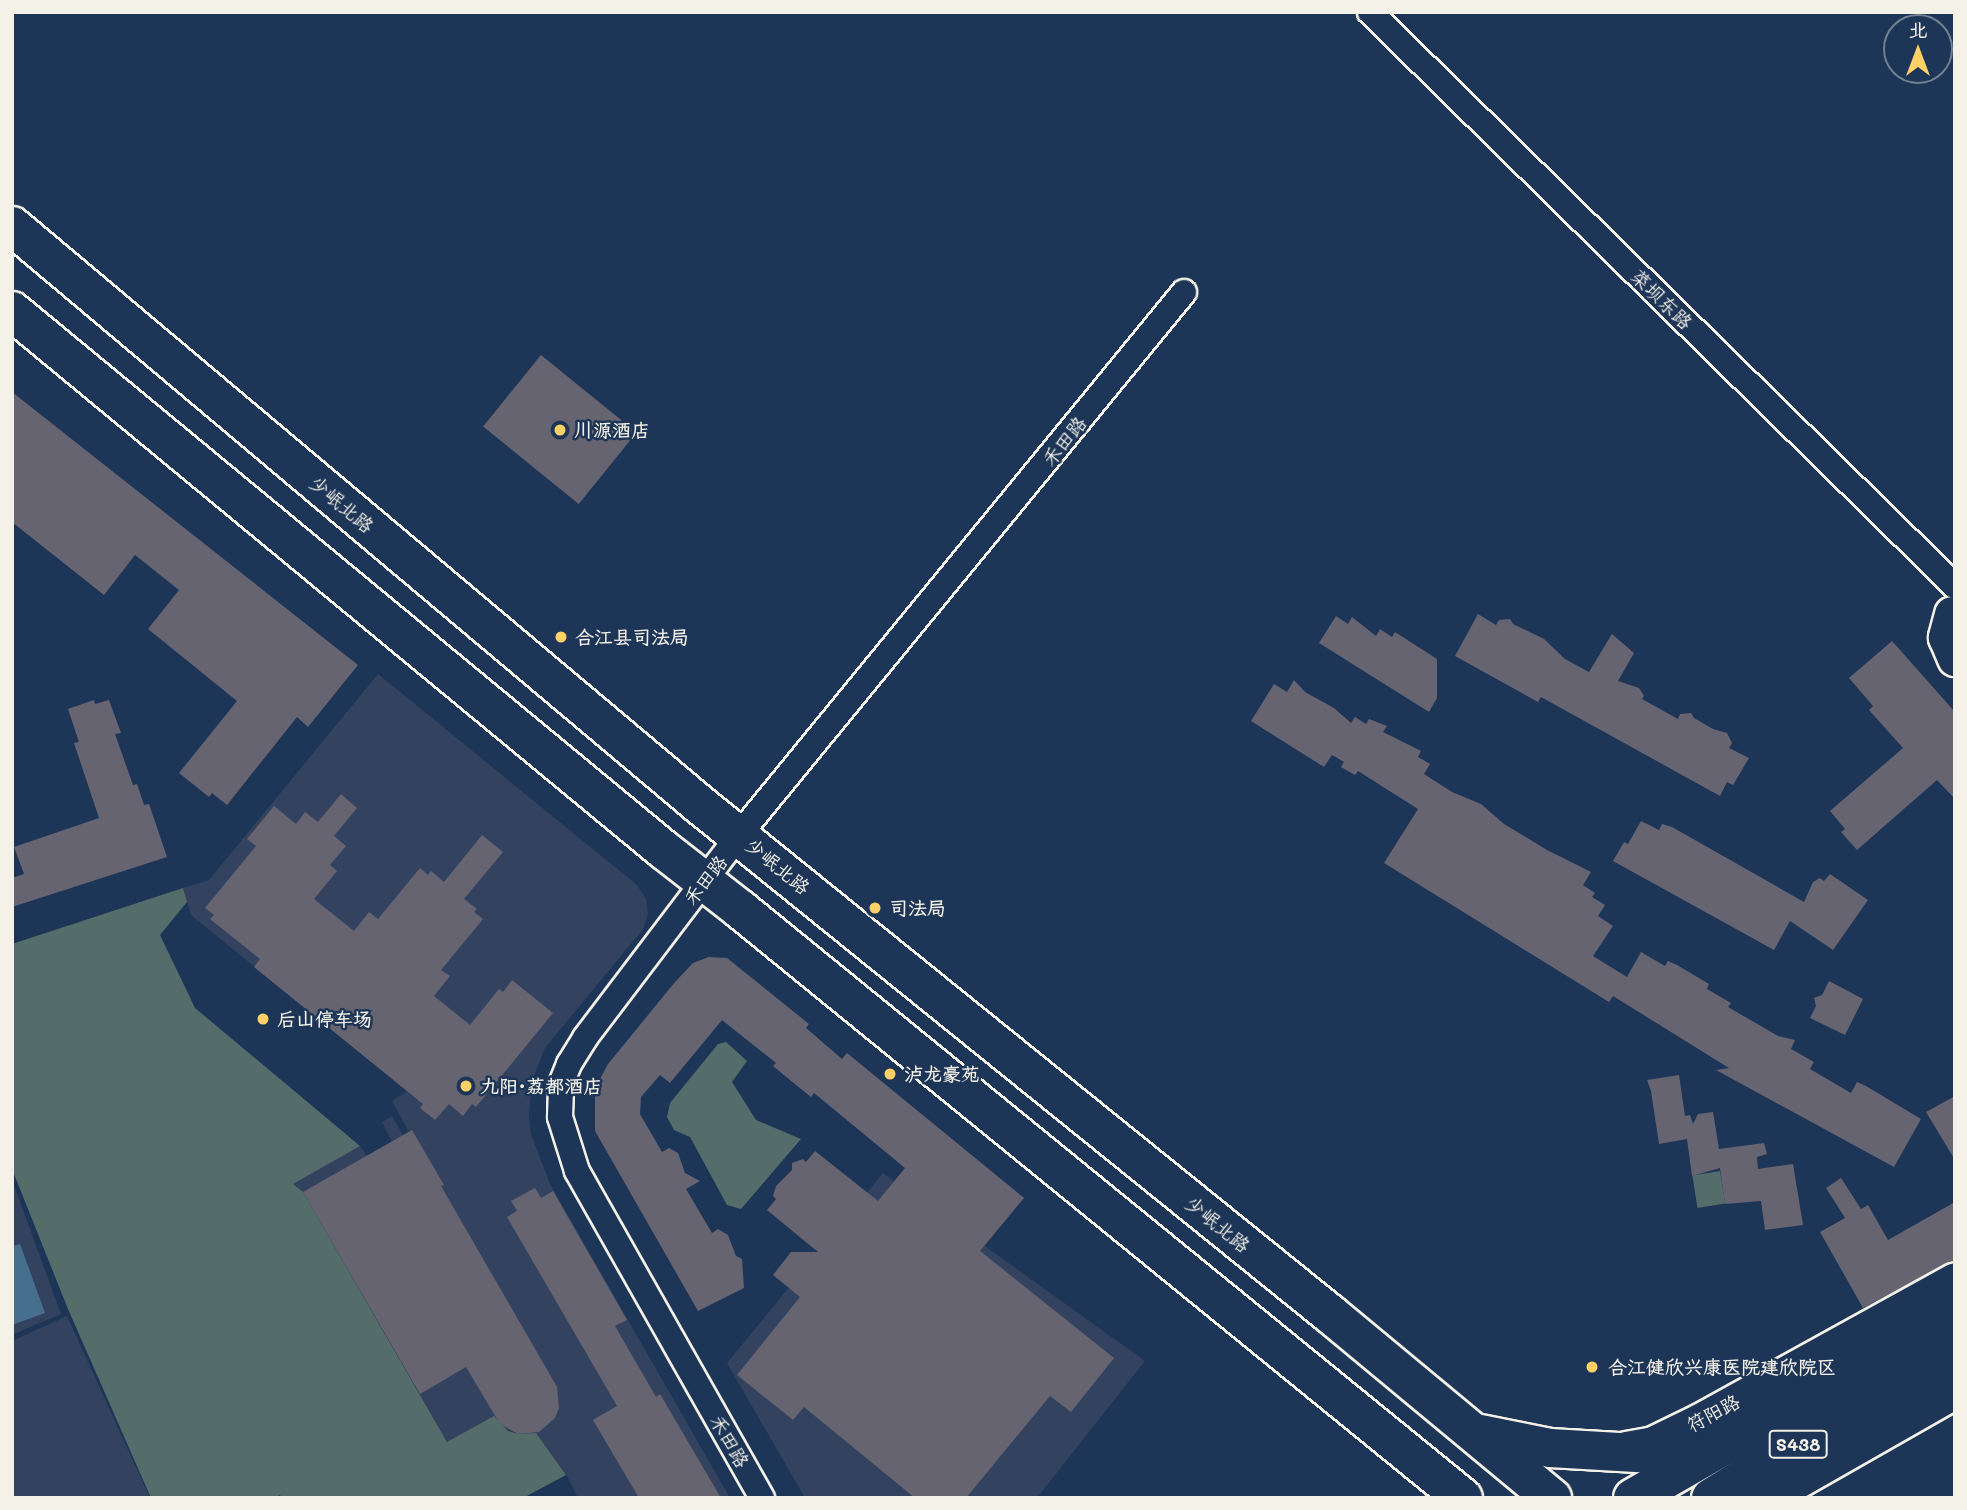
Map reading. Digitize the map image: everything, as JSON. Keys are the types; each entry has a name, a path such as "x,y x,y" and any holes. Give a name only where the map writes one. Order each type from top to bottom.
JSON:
{"main road":[{"name":"少岷北路","path":"12,226 740,835 1476,1433 1552,1498"},
{"path":"12,311 704,881 1292,1359 1436,1485 1463,1498"},
{"path":"1292,1359 1329,1313"},
{"name":"S438","path":"1720,1494 1955,1313"},
{"name":"S438","path":"1862,1384 1955,1353"},
{"name":"符阳路","path":"1633,1498 1712,1452 1862,1384"},
{"path":"1476,1433 1550,1448 1671,1455 1712,1452"}],"street":[{"name":"菜坝东路","path":"1370,12 1954,603"},
{"name":"禾田路","path":"762,1498 588,1193 566,1144 560,1117 561,1084 569,1064 639,965 740,835 1184,292"},
{"path":"1954,603 1946,637 1955,658"},
{"name":"符阳路","path":"1613,1452 1653,1444 1699,1421 1955,1280"},
{"path":"1766,1498 1955,1390"}],"shaded area":[{"name":"九阳·荔都酒店","path":"378,674 637,885 646,899 648,914 643,929 545,1048 532,1081 529,1116 531,1134 550,1184 730,1498 578,1498 566,1474 529,1435 508,1431 500,1424 447,1442 303,1192 293,1184 360,1146 367,1156 392,1142 382,1122 392,1116 403,1135 409,1132 392,1101 407,1091 191,915 183,888 209,880"},
{"path":"883,1173 1145,1361 1040,1494 1033,1498 805,1498 727,1363"},
{"path":"12,1180 61,1314 12,1335"},
{"path":"20,1244 45,1313 12,1325 12,1246"},
{"path":"67,1316 150,1498 12,1498 12,1341"}],"green space":[{"path":"183,888 187,902 160,935 195,1008 360,1146 293,1184 303,1192 447,1442 494,1416 508,1431 519,1434 536,1433 566,1475 523,1498 282,1498 280,1495 274,1498 151,1498 68,1309 12,1169 12,944"},
{"path":"726,1042 747,1061 732,1082 756,1120 801,1139 741,1209 727,1205 690,1137 674,1130 667,1117 670,1103 718,1044"},
{"path":"1720,1171 1725,1204 1698,1208 1692,1175"}],"building":[{"name":"川源酒店","path":"541,355 637,432 579,504 483,426"},
{"path":"12,392 358,665 308,727 297,717 227,805 212,793 209,797 179,773 237,701 148,629 179,590 135,555 104,595 12,522"},
{"path":"1478,614 1496,625 1499,620 1510,619 1513,624 1544,639 1565,659 1589,672 1612,634 1634,653 1618,681 1639,688 1644,696 1642,699 1678,719 1680,714 1691,713 1694,718 1713,729 1727,733 1732,743 1729,748 1749,758 1733,785 1727,782 1720,796 1541,697 1538,702 1455,656"},
{"path":"1336,616 1348,624 1352,617 1376,636 1380,629 1392,637 1395,632 1437,659 1437,698 1429,712 1319,643"},
{"path":"1892,641 1955,712 1955,799 1937,780 1857,850 1841,832 1845,829 1830,811 1903,748 1869,710 1873,706 1849,678"},
{"path":"1294,680 1305,692 1334,708 1351,723 1355,717 1366,724 1369,719 1387,726 1383,732 1421,751 1418,757 1430,764 1424,774 1452,792 1481,804 1504,824 1547,850 1591,872 1583,885 1595,893 1592,897 1605,905 1598,916 1613,926 1593,956 1627,977 1641,952 1665,966 1668,961 1677,965 1709,984 1707,989 1731,1003 1728,1007 1778,1036 1795,1040 1791,1049 1814,1062 1810,1069 1851,1093 1857,1082 1866,1086 1921,1119 1894,1167 1716,1070 1729,1068 1613,996 1609,1002 1384,863 1418,809 1358,771 1355,775 1341,767 1344,762 1332,755 1324,767 1251,721 1274,684 1287,692"},
{"path":"94,700 95,704 109,700 121,733 115,734 133,785 137,784 144,805 149,804 167,857 12,907 12,878 24,874 14,847 99,818 74,743 79,742 68,709"},
{"path":"341,794 357,808 334,836 346,846 330,865 337,871 314,899 354,931 369,912 378,919 420,868 428,875 431,871 444,882 482,835 503,852 464,899 477,909 474,912 483,919 441,970 450,976 434,996 470,1025 499,989 503,992 512,980 553,1013 476,1107 472,1104 463,1116 449,1104 435,1120 420,1108 423,1104 254,967 260,959 210,919 214,915 205,908 256,846 247,839 274,806 296,824 305,812 318,822"},
{"path":"1641,821 1659,830 1662,824 1672,827 1804,902 1813,882 1820,878 1824,881 1830,874 1868,900 1833,950 1790,921 1774,950 1613,861 1624,842 1628,844"},
{"path":"709,957 727,958 809,1024 806,1028 842,1059 847,1053 1024,1198 980,1251 1114,1358 1071,1412 1050,1396 966,1498 915,1498 804,1407 793,1420 737,1375 800,1297 773,1275 791,1252 818,1252 767,1210 776,1199 773,1196 776,1186 792,1170 792,1163 803,1159 806,1162 815,1151 878,1201 905,1168 814,1093 811,1097 773,1066 776,1063 722,1020 670,1083 660,1075 641,1097 640,1114 662,1152 669,1148 678,1153 685,1173 700,1181 686,1189 712,1233 718,1229 728,1235 736,1256 742,1259 744,1288 698,1311 595,1131 595,1088 608,1064 675,982 693,963"},
{"path":"1829,981 1863,999 1845,1035 1810,1018 1816,1006 1814,998 1822,995"},
{"path":"1679,1075 1685,1116 1690,1115 1693,1124 1698,1114 1713,1112 1719,1149 1764,1143 1767,1154 1757,1157 1758,1169 1793,1164 1803,1225 1765,1230 1761,1201 1725,1204 1720,1168 1692,1176 1687,1139 1659,1144 1647,1080"},
{"path":"1955,1096 1955,1160 1926,1112"},
{"path":"412,1130 444,1185 441,1186 557,1387 559,1408 555,1418 539,1432 518,1434 500,1424 466,1367 420,1394 303,1192"},
{"path":"1841,1178 1861,1209 1868,1205 1888,1240 1955,1202 1955,1260 1863,1308 1820,1232 1845,1218 1826,1188"},
{"path":"535,1188 541,1198 553,1191 627,1320 615,1326 656,1397 660,1394 721,1498 639,1498 593,1420 617,1406 507,1217 517,1211 511,1201"}],"place":[{"name":"川源酒店","path":"560,430"},
{"name":"合江县司法局","path":"561,637"},
{"name":"司法局","path":"875,908"},
{"name":"后山停车场","path":"263,1019"},
{"name":"泸龙豪苑","path":"890,1074"},
{"name":"九阳·荔都酒店","path":"466,1086"},
{"name":"合江健欣兴康医院建欣院区","path":"1592,1367"}]}
